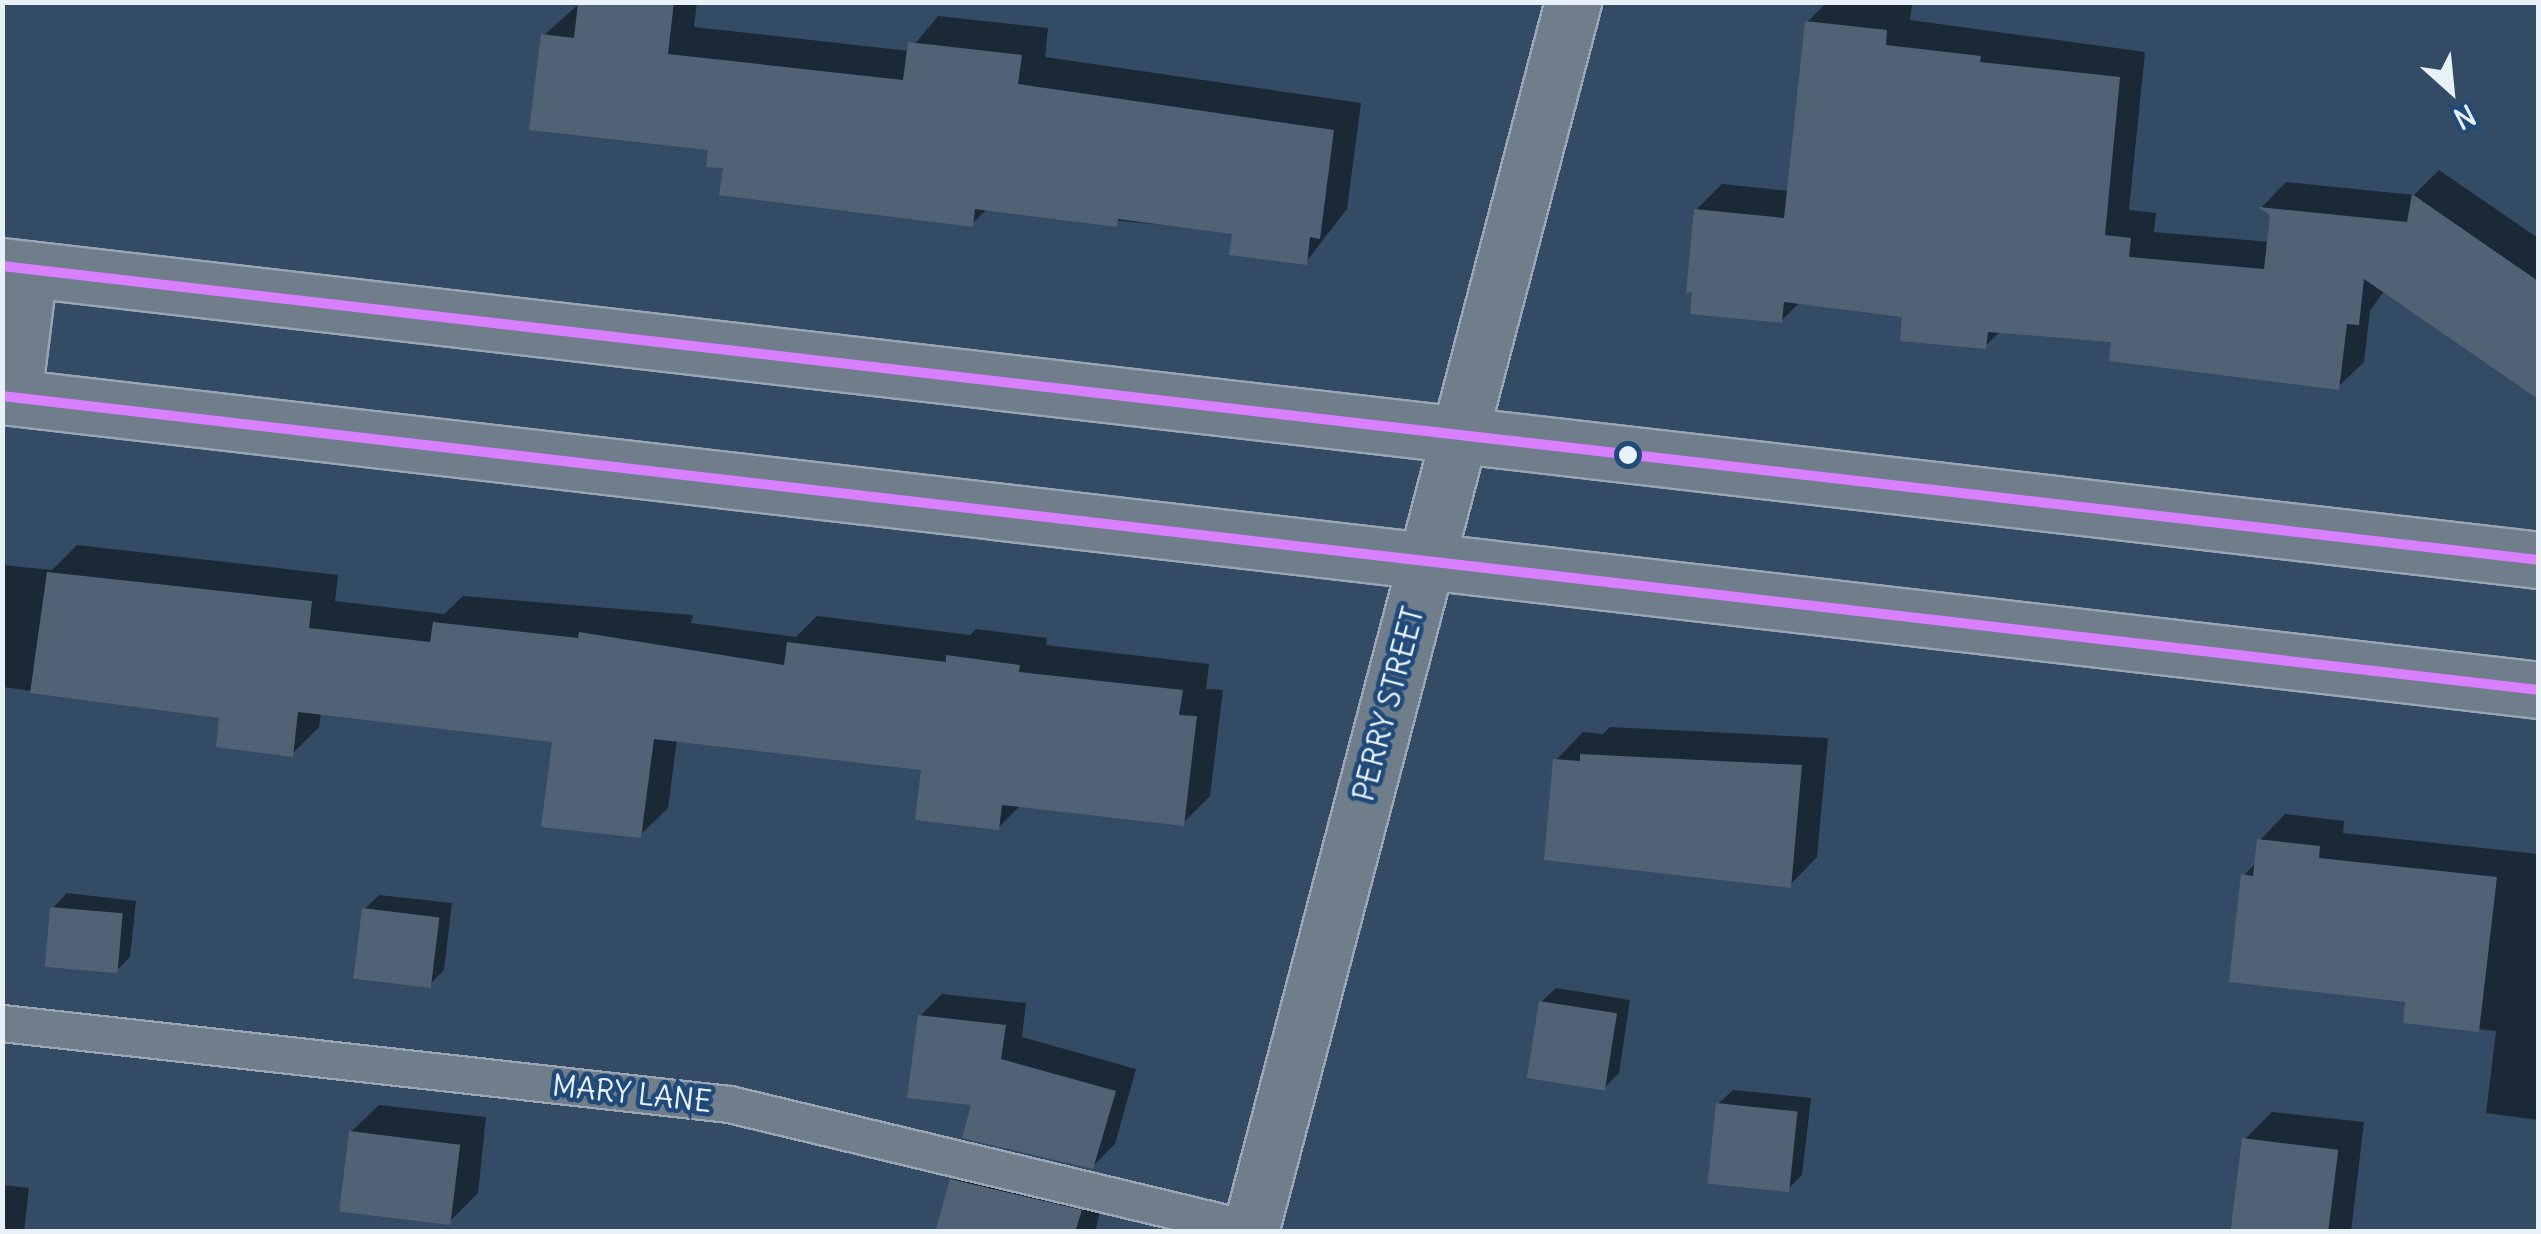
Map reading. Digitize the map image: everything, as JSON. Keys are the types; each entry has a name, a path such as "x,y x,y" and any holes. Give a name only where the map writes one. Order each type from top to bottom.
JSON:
{"street":[{"name":"PERRY STREET","path":"1250,1230 1573,2"},
{"path":"2538,560 16,268 8,397 2538,690"}],"lane":[{"name":"MARY LANE","path":"2,1024 729,1104 1250,1230"}],"building":[{"path":"578,2 674,2 668,54 903,80 908,42 1022,55 1018,84 1334,130 1320,239 1310,237 1307,265 1229,255 1232,234 1118,219 1117,227 975,209 973,227 719,195 723,168 706,167 708,150 529,130 541,34 574,38"},
{"path":"1805,21 1887,30 1886,45 1981,56 1980,62 2120,77 2105,235 2131,238 2129,257 2264,269 2270,215 2258,207 2407,222 2412,194 2538,281 2538,399 2364,279 2359,325 2347,324 2339,390 2109,361 2111,342 1988,332 1986,349 1900,341 1902,317 1784,302 1782,323 1690,314 1692,292 1686,293 1694,209 1784,218"},
{"path":"47,572 312,601 309,628 430,642 433,622 578,638 579,632 784,665 787,642 946,662 946,655 1020,665 1019,672 1183,690 1179,715 1197,716 1184,826 1002,805 999,830 915,820 921,770 654,739 641,838 541,827 552,742 298,712 293,757 216,747 219,718 30,693"},
{"path":"1580,754 1802,765 1791,888 1544,860 1553,759 1580,761"},
{"path":"2257,839 2320,846 2319,858 2497,877 2479,1032 2403,1023 2405,1002 2229,982 2241,874 2253,876"},
{"path":"50,907 123,913 117,973 45,967"},
{"path":"362,908 439,918 431,988 353,978"},
{"path":"1539,1001 1617,1013 1605,1090 1527,1078"},
{"path":"918,1015 1006,1025 1001,1059 1116,1091 1093,1169 962,1138 971,1105 907,1098"},
{"path":"1716,1103 1798,1112 1789,1192 1708,1184"},
{"path":"349,1131 460,1145 450,1225 339,1211"},
{"path":"2242,1138 2338,1150 2328,1232 2230,1232"},
{"path":"950,1179 1082,1210 1075,1232 935,1232"}],"transit line":[{"path":"2,266 2538,560"},
{"path":"2,396 2538,690"}]}
